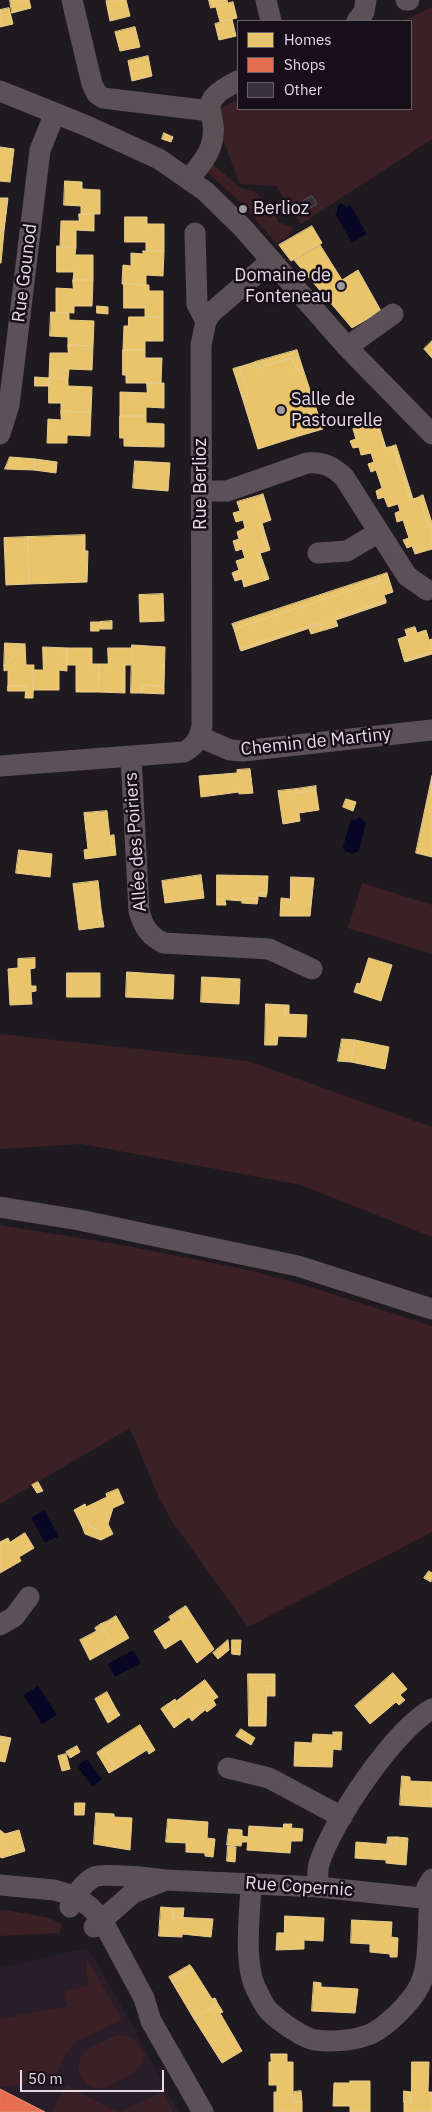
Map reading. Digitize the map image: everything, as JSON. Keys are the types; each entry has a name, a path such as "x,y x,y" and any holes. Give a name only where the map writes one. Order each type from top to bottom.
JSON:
{"street":[{"path":"72,0 96,94 103,98 210,111"},
{"path":"266,0 272,20"},
{"path":"358,20 364,12 366,0"},
{"path":"190,179 212,144 210,104 219,90 237,81"},
{"path":"0,91 159,159 190,179 243,228 347,347 432,434"},
{"name":"Rue Gounod","path":"0,434 8,405 7,372 40,150 55,113"},
{"path":"195,233 197,304 206,321"},
{"path":"206,321 211,313 271,261"},
{"path":"347,347 393,314"},
{"name":"Rue Berlioz","path":"200,737 202,726 202,345 206,321"},
{"path":"201,491 227,491 307,463 320,462 333,466 344,477 407,576 427,590"},
{"path":"318,553 347,551 379,532"},
{"name":"Chemin de Martiny","path":"200,737 230,750 243,751 432,730"},
{"path":"0,766 184,752 194,746 200,737"},
{"name":"Allée des Poiriers","path":"131,757 139,911 142,921 154,939 164,944 268,949 312,970"},
{"path":"0,1206 98,1224 298,1266 432,1309"},
{"path":"0,1625 14,1617 29,1597"},
{"path":"318,1887 319,1865 342,1817 359,1790 404,1730 432,1709"},
{"path":"228,1768 269,1778 342,1817"},
{"name":"Rue Copernic","path":"72,1902 84,1884 96,1876 148,1877 165,1880 430,1894"},
{"path":"117,1877 125,1887 126,1899"},
{"name":"Rue Copernic","path":"98,1924 139,1890 165,1880"},
{"path":"0,1884 54,1890 72,1902 98,1924 126,1989 135,2003 151,2021 203,2112"},
{"path":"251,1884 249,1965 255,1988 269,2012 293,2029 314,2040 343,2040 366,2036 384,2026 403,2009 420,1985 427,1956 430,1894"},
{"path":"0,1898 72,1902"}],"shaded area":[{"path":"432,7 432,139 301,224 276,186 240,184 214,117 224,106 237,100 237,110 412,110 412,20 404,20"},
{"path":"212,163 240,188 254,191 272,208 278,222 294,228 288,237 276,243 238,200 206,171"},
{"path":"362,883 432,905 432,954 348,928"},
{"path":"0,1034 248,1061 432,1127 432,1237 301,1185 82,1144 0,1149"},
{"path":"0,1225 122,1245 249,1270 314,1288 432,1326 432,1532 248,1627 173,1523 159,1498 130,1428 0,1504"},
{"path":"6,1910 50,1918 62,1925 59,1933 0,1936 0,1911"},
{"path":"87,1948 115,1994 179,2112 0,2112 0,1968"},
{"path":"86,1957 122,2020 76,2042 66,2053 55,2078 0,2087 0,2019 67,2006 64,1992 88,1986"},
{"path":"117,2035 134,2038 143,2052 144,2058 142,2063 139,2068 128,2076 107,2087 95,2088 84,2081 81,2076 79,2063 81,2056 93,2046"},
{"path":"66,2085 117,2112 52,2112"},
{"path":"163,2092 173,2112 118,2112"}],"water":[{"path":"341,203 346,207 350,205 367,234 352,243 335,214 337,206"},
{"path":"360,817 366,823 359,851 352,854 345,851 343,847 351,819 355,820"},
{"path":"44,1510 59,1536 45,1543 31,1518"},
{"path":"133,1650 141,1663 115,1677 108,1664"},
{"path":"38,1686 57,1715 42,1724 23,1695"},
{"path":"87,1759 102,1779 92,1787 77,1766"}],"building: Homes":[{"path":"10,0 29,0 31,8 12,13"},
{"path":"126,0 130,16 110,21 106,1"},
{"path":"209,0 227,0 228,4 211,8"},
{"path":"233,2 237,18 220,22 216,7"},
{"path":"9,8 13,24 0,27 0,10"},
{"path":"232,19 236,36 219,40 215,24"},
{"path":"135,27 140,47 120,51 115,32"},
{"path":"148,56 152,76 132,81 128,61"},
{"path":"164,133 173,137 171,142 162,139"},
{"path":"0,147 14,149 10,182 0,181"},
{"path":"65,181 82,182 82,189 100,190 100,214 81,214 81,206 64,205"},
{"path":"0,198 8,198 4,231 0,230"},
{"path":"79,214 94,214 94,231 76,230 76,247 60,247 61,221 79,221"},
{"path":"125,217 147,217 147,224 164,224 164,251 146,251 146,242 125,242"},
{"path":"312,226 322,243 291,261 279,245"},
{"path":"0,230 4,231 1,263 0,263"},
{"name":"Domaine de Fonteneau","path":"320,245 342,280 358,270 381,311 352,328 294,260"},
{"path":"57,246 76,247 75,255 93,255 93,280 73,280 74,272 57,272"},
{"path":"143,251 164,251 163,276 146,275 146,285 122,284 123,265 131,266 131,253 143,254"},
{"path":"73,280 93,280 92,306 74,306 74,313 56,312 56,288 73,289"},
{"path":"124,284 149,285 149,291 163,291 163,317 145,317 145,308 124,308"},
{"path":"97,306 108,307 108,314 97,313"},
{"path":"51,312 69,313 69,320 94,321 93,346 68,345 68,337 50,336"},
{"path":"129,317 163,317 163,341 145,341 145,350 123,350 124,326 128,326"},
{"path":"432,341 432,358 424,349"},
{"path":"68,345 93,346 92,370 69,369 68,379 49,378 50,353 68,353"},
{"path":"123,350 145,350 145,358 162,358 161,383 126,383 126,375 123,375"},
{"path":"297,350 303,369 297,371 292,358 257,368 255,362"},
{"name":"Salle de Pastourelle","path":"292,358 297,371 303,369 321,423 297,431 299,436 258,449 242,397 248,395 239,367 255,362 257,368"},
{"path":"239,367 248,395 242,397 233,369"},
{"path":"35,377 49,378 49,386 35,386"},
{"path":"49,378 68,379 68,386 92,387 91,412 61,411 61,403 49,403"},
{"path":"147,383 164,383 164,408 146,407 146,416 120,416 120,392 147,393"},
{"path":"61,411 91,412 90,436 67,435 67,443 47,443 48,419 61,420"},
{"path":"120,416 146,416 146,423 164,424 164,447 124,446 124,438 120,438"},
{"path":"378,422 386,448 384,448 376,423"},
{"path":"321,423 323,429 299,436 297,431"},
{"path":"376,423 384,448 393,446 410,500 419,497 432,536 432,549 415,554 412,546 407,548 403,540 409,538 403,520 397,522 395,513 400,511 398,504 388,507 384,497 378,499 376,491 382,488 376,470 371,472 368,464 374,462 371,453 361,455 359,447 353,448 350,441 356,439 353,429"},
{"path":"396,445 413,499 410,500 393,446"},
{"path":"10,457 35,459 34,470 5,469"},
{"path":"35,459 57,462 56,473 34,470"},
{"path":"135,461 170,463 168,491 133,488"},
{"path":"263,494 271,520 268,521 261,495"},
{"path":"261,495 268,521 260,524 267,551 257,554 266,580 244,587 242,579 235,581 232,573 239,570 236,561 245,558 242,549 236,551 233,541 239,539 237,532 245,528 243,520 236,522 233,513 240,511 237,502"},
{"path":"423,495 432,523 432,536 419,497"},
{"path":"262,523 270,550 267,551 260,524"},
{"path":"85,535 85,551 88,551 87,582 29,584 28,537"},
{"path":"28,537 29,584 6,585 4,538"},
{"path":"260,553 269,579 266,580 257,554"},
{"path":"387,573 393,592 384,595 386,601 335,618 338,626 311,634 309,629 322,624 321,622 240,649 234,629 379,581 378,576"},
{"path":"378,576 379,581 234,629 232,624"},
{"path":"163,594 164,621 140,622 139,595"},
{"path":"386,601 386,603 336,620 335,618"},
{"path":"112,621 112,629 100,629 100,622"},
{"path":"91,622 100,622 99,631 91,631"},
{"path":"321,622 322,624 241,651 240,649"},
{"path":"415,627 417,633 426,630 429,640 432,639 432,652 404,660 398,639 407,636 405,630"},
{"path":"5,643 25,644 4,666"},
{"path":"25,644 26,665 34,665 33,698 25,698 26,686 8,686 8,670 4,671 4,666"},
{"path":"132,645 165,647 164,686 142,685 142,693 131,693"},
{"path":"43,647 67,648 67,671 59,670 59,690 33,690 34,670 43,670"},
{"path":"67,648 92,648 92,664 99,664 98,692 76,692 76,665 67,665"},
{"path":"108,648 132,648 131,665 125,665 125,693 98,692 99,664 108,664"},
{"path":"432,652 432,654 405,662 404,660"},
{"path":"142,685 164,686 164,694 142,693"},
{"path":"8,686 26,686 26,691 8,691"},
{"path":"250,769 253,793 239,794 239,792 201,797 199,776 237,773 237,770"},
{"path":"432,776 432,857 416,853"},
{"path":"316,786 316,790 296,793 296,789"},
{"path":"296,789 296,793 316,790 319,810 299,813 300,821 283,824 278,791"},
{"path":"346,799 356,802 353,811 343,807"},
{"path":"107,811 111,847 115,846 116,855 85,859 84,850 88,849 84,813"},
{"path":"114,835 115,846 111,847 110,836"},
{"path":"19,850 52,854 50,877 16,873"},
{"path":"201,875 204,898 165,903 162,881"},
{"path":"217,875 268,876 267,893 258,893 258,899 243,898 243,901 217,899"},
{"path":"291,877 314,878 310,916 280,916 281,898 290,899"},
{"path":"98,881 101,909 99,910 100,927 79,930 73,884"},
{"path":"258,893 267,893 266,897 258,896"},
{"path":"243,898 258,899 257,904 242,903"},
{"path":"217,899 225,900 226,905 217,905"},
{"path":"101,909 104,927 100,927 99,910"},
{"path":"35,958 35,968 30,969 31,986 36,986 36,991 31,992 32,1004 10,1005 8,969 18,968 18,959"},
{"path":"369,958 392,965 381,1001 354,992 357,983 360,984"},
{"path":"127,972 174,975 173,999 126,997"},
{"path":"67,973 100,973 100,997 67,997"},
{"path":"202,977 240,979 239,1004 201,1002"},
{"path":"266,1004 285,1005 285,1014 307,1015 306,1037 278,1036 277,1045 265,1045"},
{"path":"285,1005 289,1005 289,1014 285,1014"},
{"path":"342,1039 355,1040 351,1062 338,1061"},
{"path":"355,1040 389,1047 385,1069 351,1062"},
{"path":"38,1482 43,1491 37,1493 32,1485"},
{"path":"118,1489 124,1503 113,1508 108,1524 113,1534 101,1540 96,1529 90,1527 88,1523 82,1526 74,1510 85,1504 86,1507 107,1497 106,1494"},
{"path":"88,1523 90,1527 96,1529 101,1540 85,1534 82,1526"},
{"path":"25,1533 34,1548 19,1557 21,1561 0,1573 0,1542 8,1538 10,1542"},
{"path":"429,1571 432,1573 431,1582 424,1578"},
{"path":"186,1606 191,1614 183,1619 178,1611"},
{"path":"178,1611 183,1619 191,1614 214,1649 197,1663 181,1639 165,1649 154,1631 171,1620 169,1617"},
{"path":"116,1616 129,1638 115,1646 103,1628 110,1624 108,1621"},
{"path":"108,1621 110,1624 103,1628 101,1624"},
{"path":"101,1624 103,1628 97,1632 95,1628"},
{"path":"103,1628 115,1646 90,1660 80,1640"},
{"path":"228,1640 229,1650 218,1659 213,1653"},
{"path":"232,1640 241,1640 240,1655 232,1654"},
{"path":"393,1673 407,1689 400,1695 405,1700 399,1705 396,1702 370,1724 355,1706"},
{"path":"248,1674 275,1674 275,1686 267,1686 266,1726 249,1726"},
{"path":"205,1680 218,1697 213,1700 216,1705 207,1712 203,1707 197,1712 199,1715 192,1721 189,1717 182,1722 168,1704 175,1699 176,1701"},
{"path":"267,1686 275,1686 275,1696 267,1696"},
{"path":"107,1692 116,1709 104,1716 95,1699"},
{"path":"168,1704 182,1722 174,1728 161,1709"},
{"path":"203,1707 205,1710 199,1715 197,1712"},
{"path":"116,1709 120,1715 108,1723 104,1716"},
{"path":"140,1725 155,1750 149,1754 147,1750 116,1769 104,1748"},
{"path":"241,1729 255,1738 251,1745 236,1736"},
{"path":"333,1732 342,1732 341,1750 333,1749 332,1767 294,1766 295,1742 312,1743 313,1734 333,1735"},
{"path":"0,1736 11,1738 10,1742 0,1740"},
{"path":"0,1740 10,1742 5,1762 0,1761"},
{"path":"77,1746 80,1752 70,1758 66,1752"},
{"path":"104,1748 116,1769 109,1773 97,1753"},
{"path":"66,1754 70,1769 62,1771 58,1756"},
{"path":"402,1776 410,1777 410,1781 432,1782 432,1807 400,1805"},
{"path":"75,1803 85,1803 84,1815 75,1815"},
{"path":"96,1813 132,1818 130,1850 94,1844"},
{"path":"168,1819 208,1822 207,1838 215,1839 213,1857 205,1856 205,1853 186,1852 186,1843 166,1842"},
{"path":"284,1824 292,1824 291,1828 303,1829 302,1841 291,1841 290,1853 247,1850 249,1826 283,1828"},
{"path":"229,1829 242,1830 242,1836 248,1837 247,1842 242,1842 241,1846 227,1845"},
{"path":"0,1830 5,1834 19,1830 25,1851 0,1857"},
{"path":"388,1837 397,1837 396,1845 387,1845"},
{"path":"397,1837 408,1838 406,1865 386,1863 386,1860 355,1858 356,1842 396,1845"},
{"path":"228,1846 236,1847 235,1862 227,1861"},
{"path":"161,1907 173,1908 173,1917 213,1919 211,1937 182,1934 182,1937 159,1936"},
{"path":"173,1908 184,1908 183,1917 173,1917"},
{"path":"285,1916 324,1918 323,1941 304,1940 304,1949 276,1950 277,1933 284,1933"},
{"path":"352,1920 392,1922 391,1937 398,1938 397,1957 390,1957 390,1954 370,1952 370,1944 351,1943"},
{"path":"190,1965 193,1969 172,1982 169,1977"},
{"path":"193,1969 212,1999 215,1998 218,2004 194,2019 172,1982"},
{"path":"314,1982 321,1983 321,1987 358,1989 355,2013 312,2011"},
{"path":"218,2004 223,2012 220,2013 242,2051 222,2063 194,2019"},
{"path":"271,2054 287,2054 287,2062 293,2062 293,2102 302,2102 302,2112 274,2112 274,2092 277,2092 277,2085 269,2085"},
{"path":"412,2062 429,2062 428,2092 432,2092 432,2112 404,2112 404,2102 411,2102"},
{"path":"350,2081 370,2081 370,2112 350,2112 350,2106 333,2106 334,2083 350,2083"},
{"path":"301,2091 302,2102 293,2102 294,2092"},
{"path":"404,2091 411,2092 411,2102 404,2102"}],"building: Shops":[{"path":"0,2089 43,2111 45,2112 0,2112"}],"building: Other":[{"path":"312,196 317,204 308,209 303,201"}],"place":[{"name":"Berlioz","path":"243,209"},
{"name":"Domaine de Fonteneau","path":"341,286"},
{"name":"Salle de Pastourelle","path":"281,410"}]}
